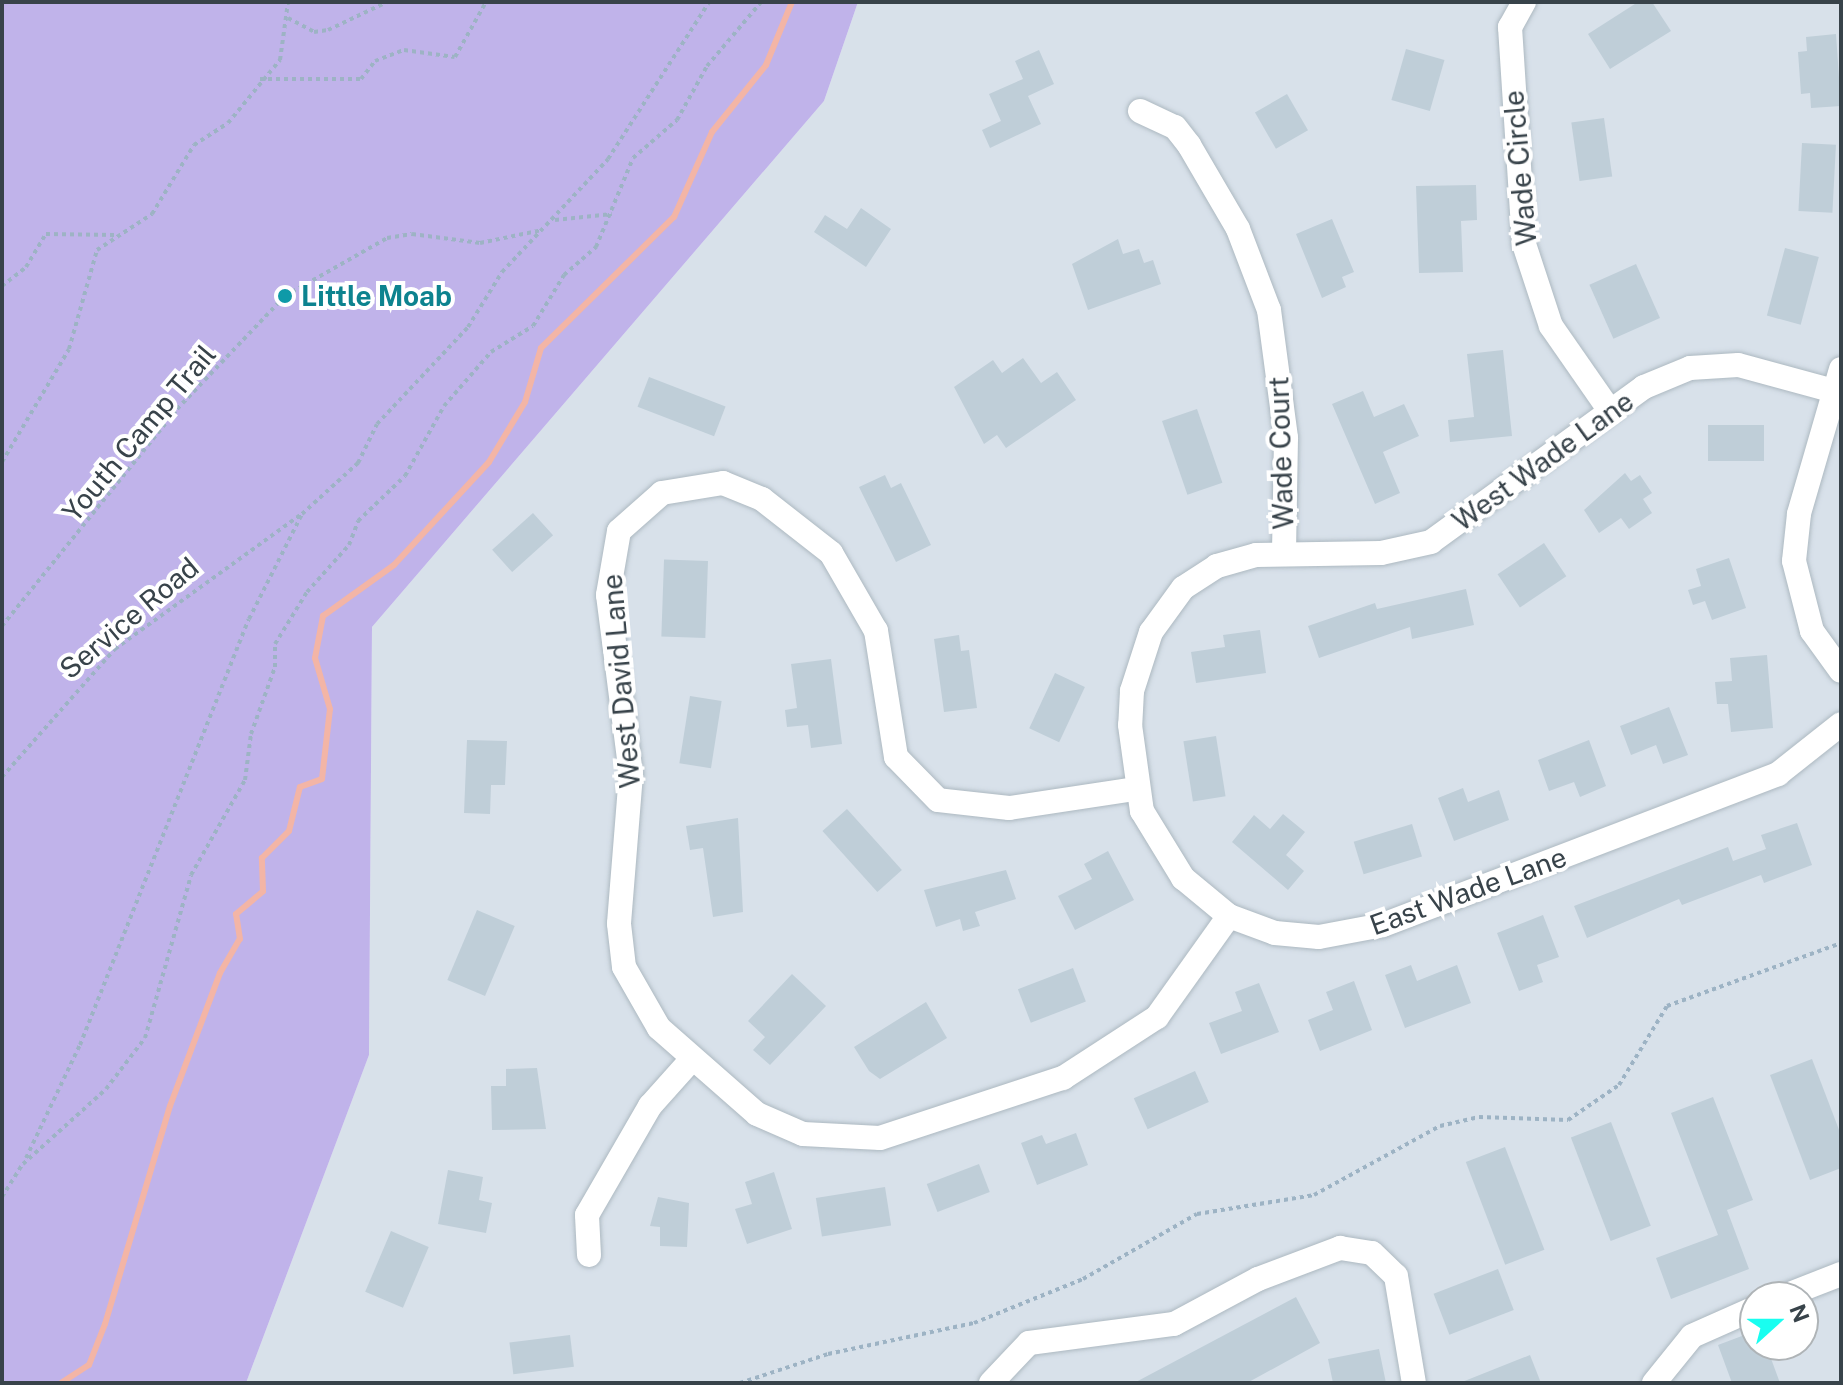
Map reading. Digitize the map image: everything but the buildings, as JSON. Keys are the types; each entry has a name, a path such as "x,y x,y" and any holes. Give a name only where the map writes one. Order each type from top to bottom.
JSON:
{"street":[{"name":"Wade Circle","path":"1524,2 1510,27 1524,244 1551,326 1610,411"},
{"name":"Wade Court","path":"1140,111 1175,127 1189,145 1238,229 1269,310 1286,438 1284,553"},
{"name":"West Wade Lane","path":"1135,789 1132,691 1160,619 1183,588 1217,566 1284,553 1381,553 1431,542 1610,411 1666,376 1717,365 1838,380"},
{"path":"1838,380 1799,514 1794,561 1812,631 1841,671"},
{"name":"West David Lane","path":"1135,789 1009,808 938,800 896,757 876,631 831,553 762,499 723,483 682,486 645,502 619,531 608,574 631,774 620,945 646,1011 736,1101 781,1126 840,1139 910,1133 1063,1078 1137,1035 1174,997 1229,916"},
{"name":"East Wade Lane","path":"1135,789 1166,857 1229,916 1296,936 1363,931 1778,774 1841,724"},
{"path":"589,1255 587,1215 650,1106 692,1059"},
{"path":"991,1383 1029,1343 1174,1324 1258,1279 1340,1248 1372,1253 1396,1276 1414,1383"},
{"path":"1819,1283 1841,1274"},
{"path":"1654,1383 1692,1336 1739,1315"}],"path":[{"path":"2,462 69,349 97,250 152,214 194,145 228,123 260,79 280,60 288,2"},
{"path":"288,18 314,32 328,30 387,2"},
{"path":"260,79 361,79 375,61 404,50 455,57 486,2"},
{"path":"2,1197 23,1164 80,1045 249,619 302,514 358,463 377,424 617,148 709,2"},
{"path":"23,1164 106,1089 145,1038 191,875 245,780 251,734 275,667 275,644 349,545 358,521 405,476 431,422 491,352 543,314 550,294 596,247 633,158 677,120 707,66 761,2"},
{"path":"553,220 612,214"},
{"name":"Youth Camp Trail","path":"2,626 177,409 285,296 387,238 412,234 480,243 544,230"},
{"path":"2,286 26,267 46,234 117,235"},
{"name":"Service Road","path":"2,777 115,649 302,514"},
{"path":"740,1383 828,1354 974,1323 1083,1279 1197,1214 1314,1195 1440,1126 1479,1117 1568,1120 1606,1099 1626,1077 1667,1006 1841,943"}],"shaded area":[{"path":"2,2 858,2 824,101 372,627 369,1055 246,1383 2,1383"},
{"path":"858,2 1841,2 1841,1383 246,1383 369,1055 372,627 824,101"}],"waterway":[{"path":"61,1383 89,1365 105,1324 170,1106 220,973 240,939 236,914 263,891 262,858 289,831 300,787 322,779 330,709 315,658 323,616 394,565 489,462 525,402 541,348 674,217 712,132 766,65 792,2"}],"place":[{"name":"Little Moab","path":"285,296"}]}
